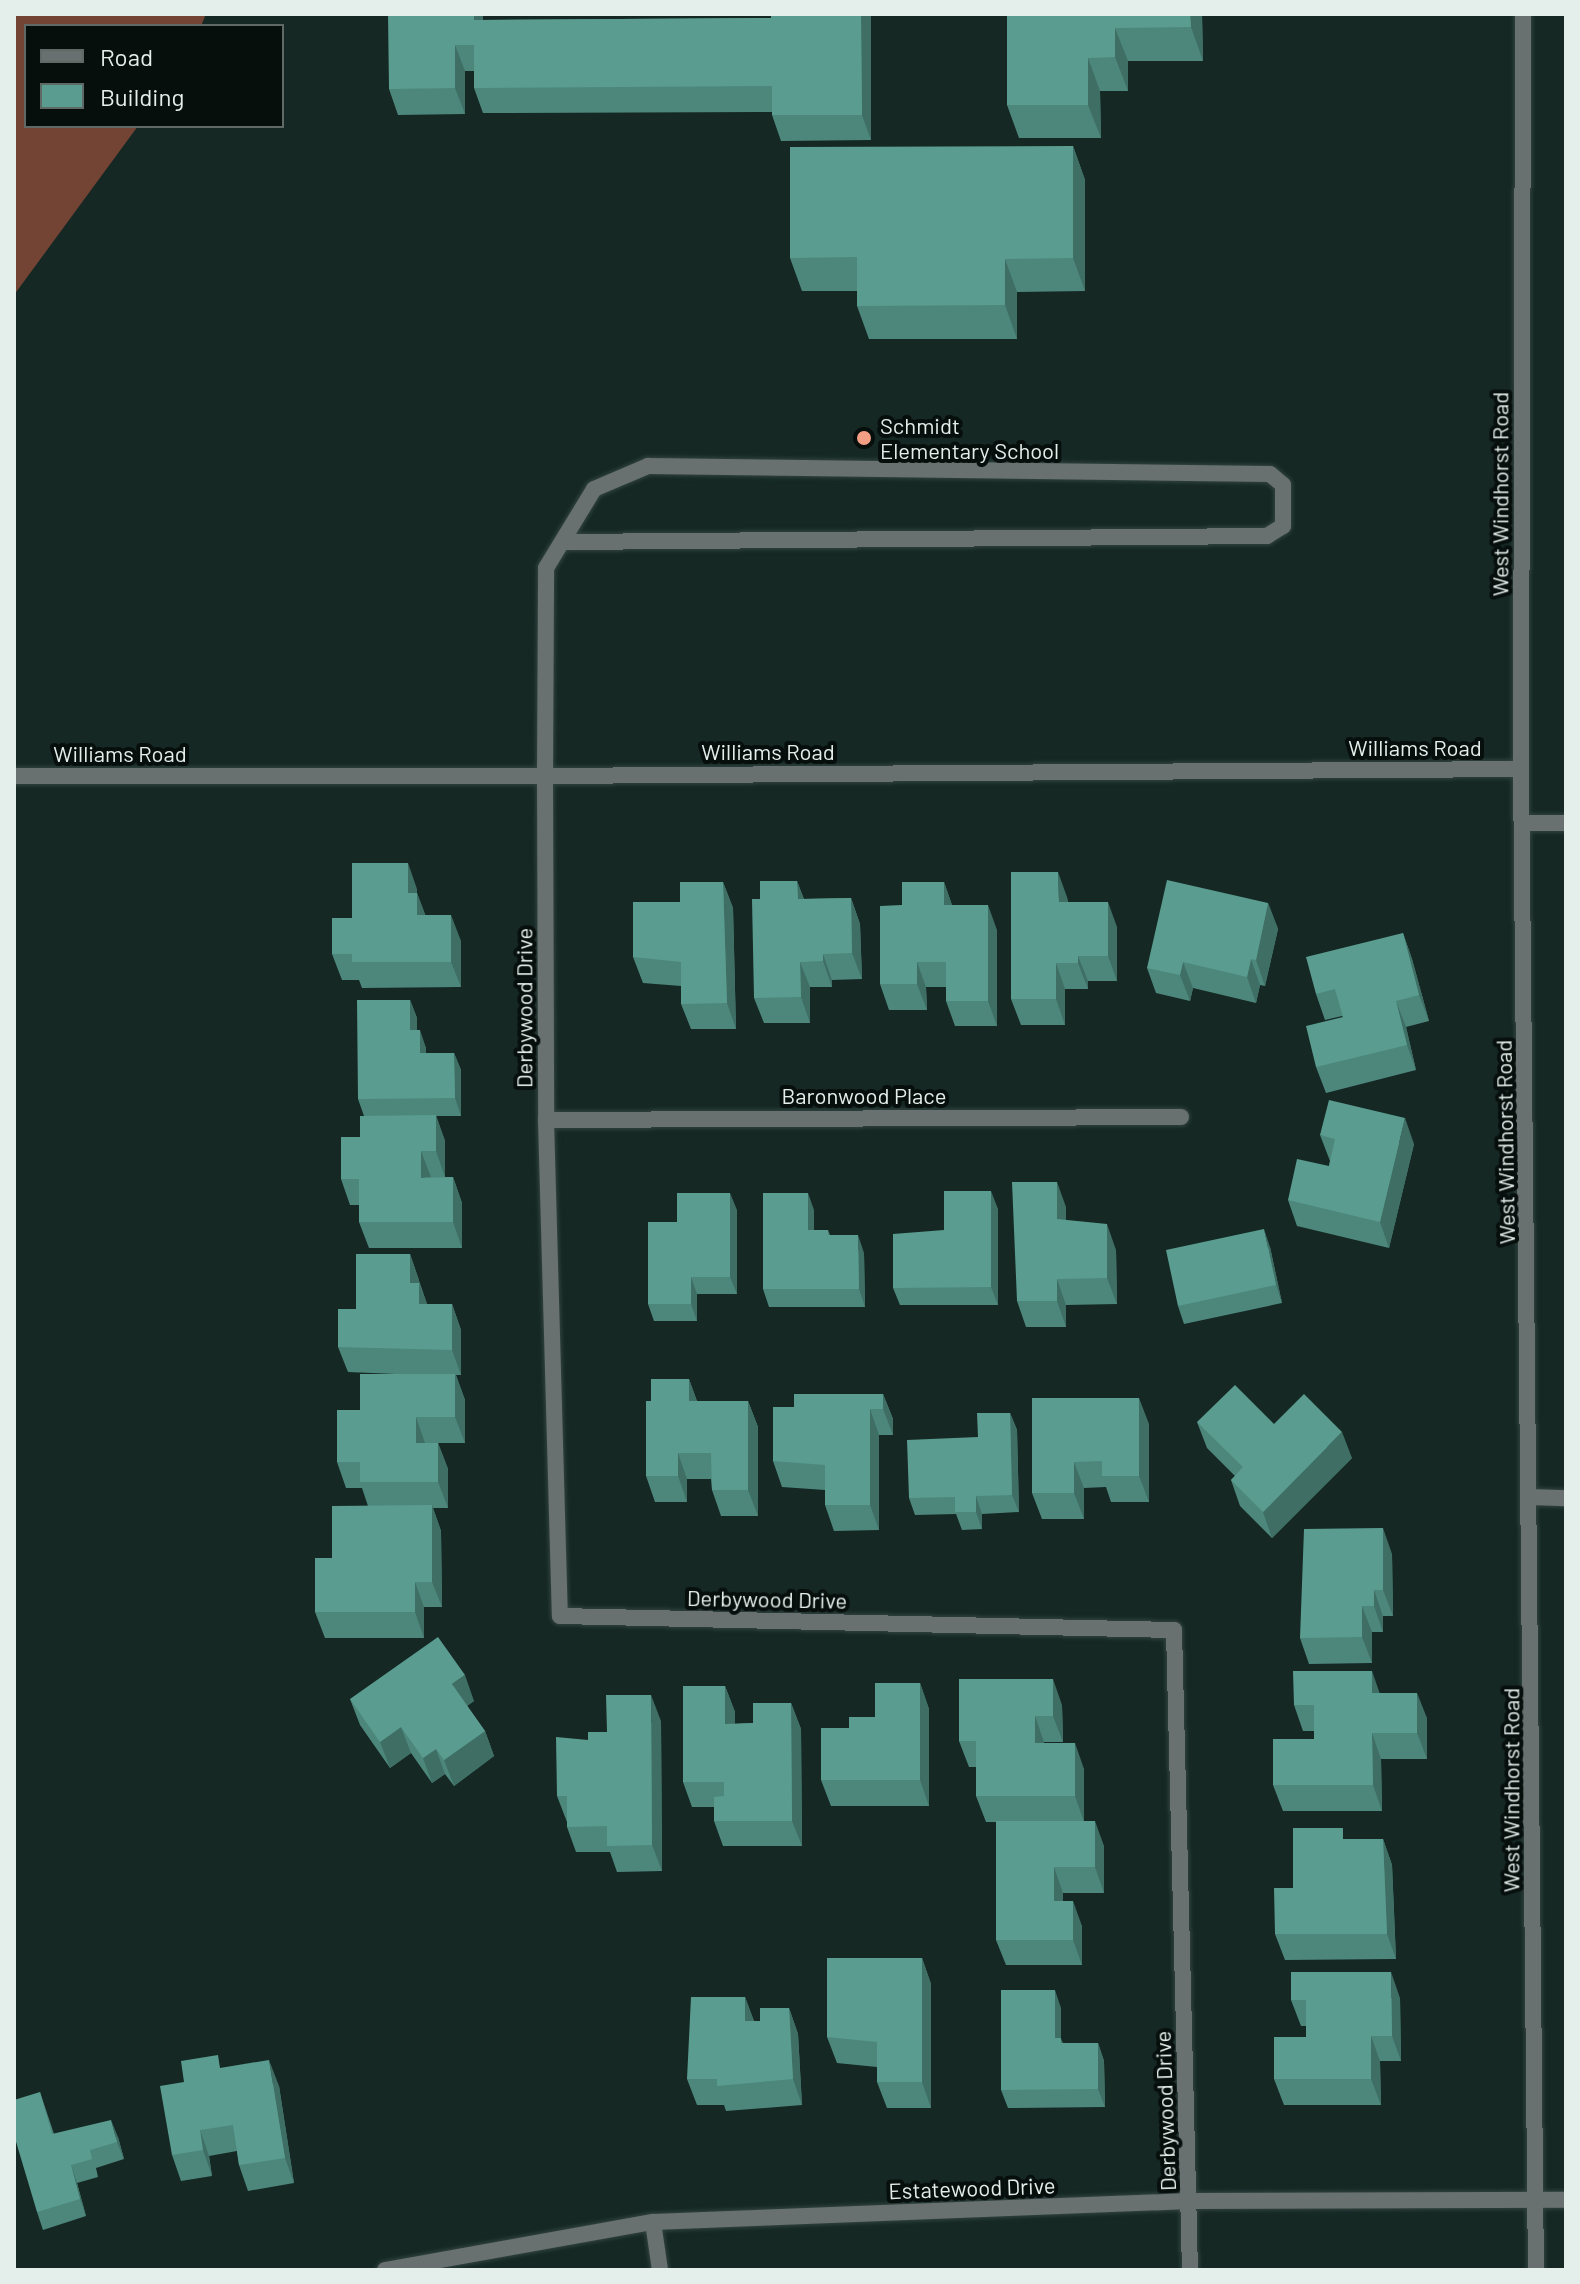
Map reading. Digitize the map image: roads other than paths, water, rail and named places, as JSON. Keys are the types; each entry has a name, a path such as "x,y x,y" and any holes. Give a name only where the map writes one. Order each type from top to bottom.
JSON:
{"street":[{"name":"West Windhorst Road","path":"1523,14 1521,769 1531,1497 1536,2270"},
{"name":"Derbywood Drive","path":"565,542 1267,536 1283,526 1283,485 1270,474 648,466 594,489 565,542 546,568 546,1120 560,1616 1174,1630 1190,2270"},
{"name":"Williams Road","path":"14,776 545,776 1521,769"},
{"path":"1523,823 1566,823"},
{"name":"Baronwood Place","path":"546,1120 1181,1117"},
{"path":"1531,1497 1566,1498"},
{"name":"Estatewood Drive","path":"385,2270 653,2222 1189,2201 1566,2200"},
{"path":"653,2222 660,2270"}],"place":[{"name":"Schmidt Elementary School","path":"864,438"}]}
